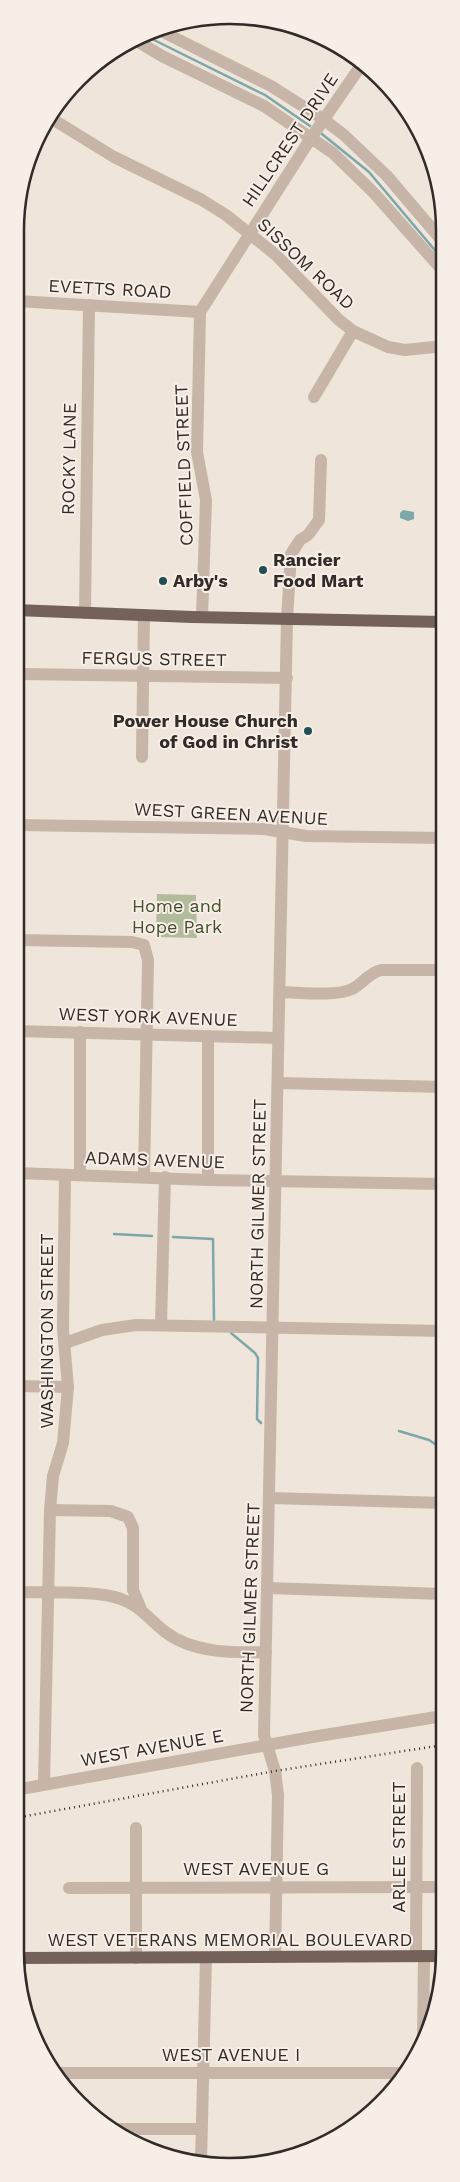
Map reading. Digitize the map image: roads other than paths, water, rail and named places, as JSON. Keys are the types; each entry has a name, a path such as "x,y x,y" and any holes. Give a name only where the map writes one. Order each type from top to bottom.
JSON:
{"main road":[{"path":"24,610 202,617 436,622"},
{"name":"WEST VETERANS MEMORIAL BOULEVARD","path":"24,1958 436,1956"}],"street":[{"path":"167,34 271,86 323,119 387,176 436,234"},
{"path":"143,43 162,56 264,106 333,154 374,193 436,263"},
{"name":"HILLCREST DRIVE","path":"200,312 323,119 359,69"},
{"name":"SISSOM ROAD","path":"55,121 133,168 202,200 226,215 276,255 339,320 353,331 388,347 405,350 436,347"},
{"name":"EVETTS ROAD","path":"24,301 200,312"},
{"name":"ROCKY LANE","path":"85,613 89,305"},
{"name":"COFFIELD STREET","path":"200,312 197,452 206,500 202,617"},
{"path":"314,397 353,331"},
{"name":"NORTH GILMER STREET","path":"275,1956 278,1795 275,1771 264,1735 287,619 291,554 300,540 308,535 318,520 321,460"},
{"path":"142,757 144,614"},
{"name":"FERGUS STREET","path":"24,674 287,678"},
{"name":"WEST GREEN AVENUE","path":"24,825 264,829 306,836 436,838"},
{"path":"24,940 132,942 144,945 148,960 144,1176"},
{"path":"280,992 343,992 356,987 374,972 381,970 436,970"},
{"name":"WEST YORK AVENUE","path":"24,1031 278,1038"},
{"path":"80,1032 80,1175"},
{"path":"208,1036 208,1180"},
{"path":"278,1083 436,1087"},
{"name":"ADAMS AVENUE","path":"24,1173 144,1176 208,1180 436,1184"},
{"name":"WASHINGTON STREET","path":"44,1784 50,1510 53,1476 63,1443 68,1387 64,1343 65,1175"},
{"path":"161,1324 165,1177"},
{"path":"64,1343 121,1326 161,1324 436,1331"},
{"path":"24,1386 68,1387"},
{"path":"270,1498 436,1504"},
{"path":"50,1510 111,1511 128,1517 133,1528 133,1590 142,1611"},
{"path":"268,1588 436,1594"},
{"path":"24,1592 120,1598 133,1604 166,1632 190,1646 219,1651 266,1652"},
{"name":"WEST AVENUE E","path":"24,1788 436,1717"},
{"name":"ARLEE STREET","path":"417,1768 417,1888 422,2026"},
{"path":"136,1828 136,1958"},
{"name":"WEST AVENUE G","path":"69,1888 436,1887"},
{"path":"201,2156 206,1958"},
{"name":"WEST AVENUE I","path":"63,2073 397,2073"},
{"path":"124,2129 201,2129"}],"water":[{"path":"403,510 414,512 414,519 408,521 400,518 400,513"}],"waterway":[{"path":"152,39 265,95 310,126"},
{"path":"322,134 369,172 436,252"},
{"path":"114,1234 152,1236"},
{"path":"173,1237 213,1239 214,1320"},
{"path":"231,1333 255,1353 258,1358 257,1419 261,1423"},
{"path":"399,1431 429,1440 436,1445"}],"railway":[{"path":"24,1816 275,1771 436,1746"}],"place":[{"name":"Rancier Food Mart","path":"263,570"},
{"name":"Arby's","path":"163,581"},
{"name":"Power House Church of God in Christ","path":"308,731"}],"park label":[{"name":"Home and Hope Park","path":"177,916"}]}
